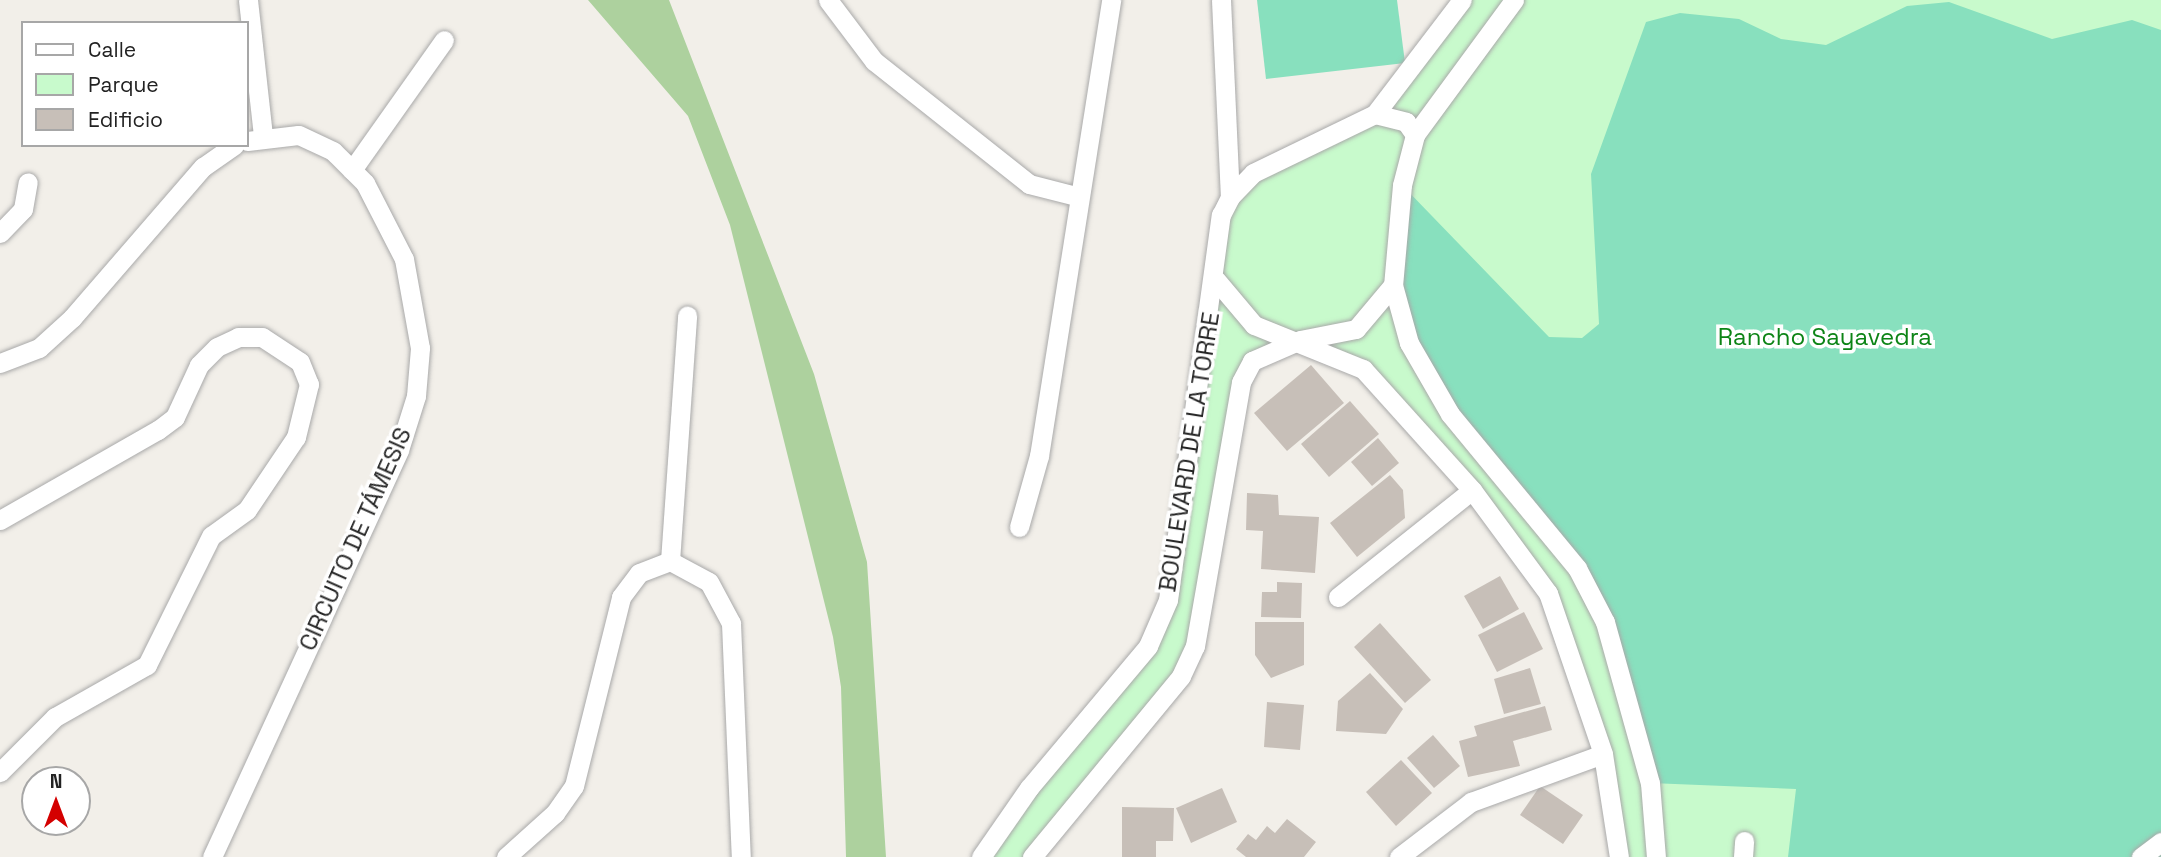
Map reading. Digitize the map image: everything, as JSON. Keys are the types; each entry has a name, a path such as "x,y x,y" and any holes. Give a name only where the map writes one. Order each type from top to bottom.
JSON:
{"street":[{"path":"248,0 255,138"},
{"path":"828,0 874,61 1029,184 1076,196"},
{"path":"1019,527 1039,456 1076,196 1111,0"},
{"path":"1221,0 1230,197"},
{"path":"1462,0 1375,114 1253,173 1230,197 1221,215 1216,280 1254,325 1300,340 1363,369 1472,490 1548,593 1603,754 1619,857"},
{"path":"1514,0 1415,135 1402,185 1393,285 1409,343 1450,414 1553,537 1605,622 1645,760 1656,857"},
{"path":"352,170 444,40"},
{"path":"1375,114 1406,122 1415,135"},
{"name":"CIRCUITO DE TÁMESIS","path":"212,857 399,450 416,396 419,336 404,259 352,170 333,151 298,135 255,138"},
{"path":"0,363 39,348 72,318 203,167 231,147"},
{"path":"0,233 23,209 28,183"},
{"name":"BOULEVARD DE LA TORRE","path":"981,857 1029,788 1147,646 1168,600 1216,280"},
{"path":"1300,340 1356,328 1393,285"},
{"path":"670,561 687,316"},
{"path":"0,520 158,430 174,417 200,365 216,347 238,337 262,337 300,362 309,384 296,437 247,510 206,544 147,665 55,717 0,772"},
{"name":"BOULEVARD DE LA TORRE","path":"1032,857 1181,676 1208,597 1241,382 1252,361 1300,340"},
{"path":"1338,597 1472,490"},
{"path":"506,857 555,813 574,786 621,597 639,573 670,561 709,582 731,623 741,857"},
{"path":"1399,857 1471,802 1603,754"},
{"path":"2141,857 2161,842"}],"green space":[{"path":"588,0 669,0 814,374 867,562 886,857 846,857 841,687 833,637 730,225 688,116"},
{"path":"1257,0 1397,0 1405,63 1266,79"},
{"name":"Rancho Sayavedra","path":"1462,0 2161,0 2161,857 1619,857 1613,805 1548,593 1363,369 1302,340 1251,360 1195,646 1032,857 981,857 1121,681 1168,600 1220,238 1241,183 1375,114"},
{"name":"Rancho Sayavedra","path":"1949,2 2052,39 2132,20 2161,30 2161,857 1788,857 1796,789 1650,783 1577,568 1450,414 1393,285 1402,185 1549,337 1582,338 1599,324 1591,174 1646,22 1680,13 1739,19 1781,39 1826,45 1907,6"}],"building":[{"path":"1311,365 1344,403 1287,451 1254,413"},
{"path":"1350,401 1379,434 1329,477 1301,444"},
{"path":"1378,438 1399,463 1372,486 1351,462"},
{"path":"1390,475 1403,490 1405,518 1357,557 1330,523"},
{"path":"1247,493 1278,495 1279,515 1319,517 1315,573 1261,569 1263,531 1246,530"},
{"path":"1500,576 1519,609 1483,629 1464,596"},
{"path":"1277,582 1302,583 1301,618 1261,617 1262,592 1277,592"},
{"path":"1524,612 1543,649 1497,672 1478,635"},
{"path":"1255,622 1304,622 1304,665 1271,678 1255,655"},
{"path":"1380,623 1431,680 1405,703 1354,647"},
{"path":"1530,668 1541,704 1504,714 1494,679"},
{"path":"1370,673 1403,709 1386,734 1336,731 1338,701"},
{"path":"1267,702 1304,705 1300,750 1264,747"},
{"path":"1545,706 1552,730 1513,741 1520,766 1468,777 1459,741 1477,736 1474,726"},
{"path":"1433,735 1460,766 1434,788 1407,758"},
{"path":"1401,760 1432,793 1396,826 1366,792"},
{"path":"1540,786 1583,815 1563,844 1520,815"},
{"path":"1222,788 1237,822 1191,843 1176,808"},
{"path":"1122,807 1174,808 1173,841 1156,841 1156,857 1122,857"},
{"path":"1287,819 1316,842 1304,857 1246,857 1236,849 1248,834 1256,840 1267,826 1275,833"}]}
